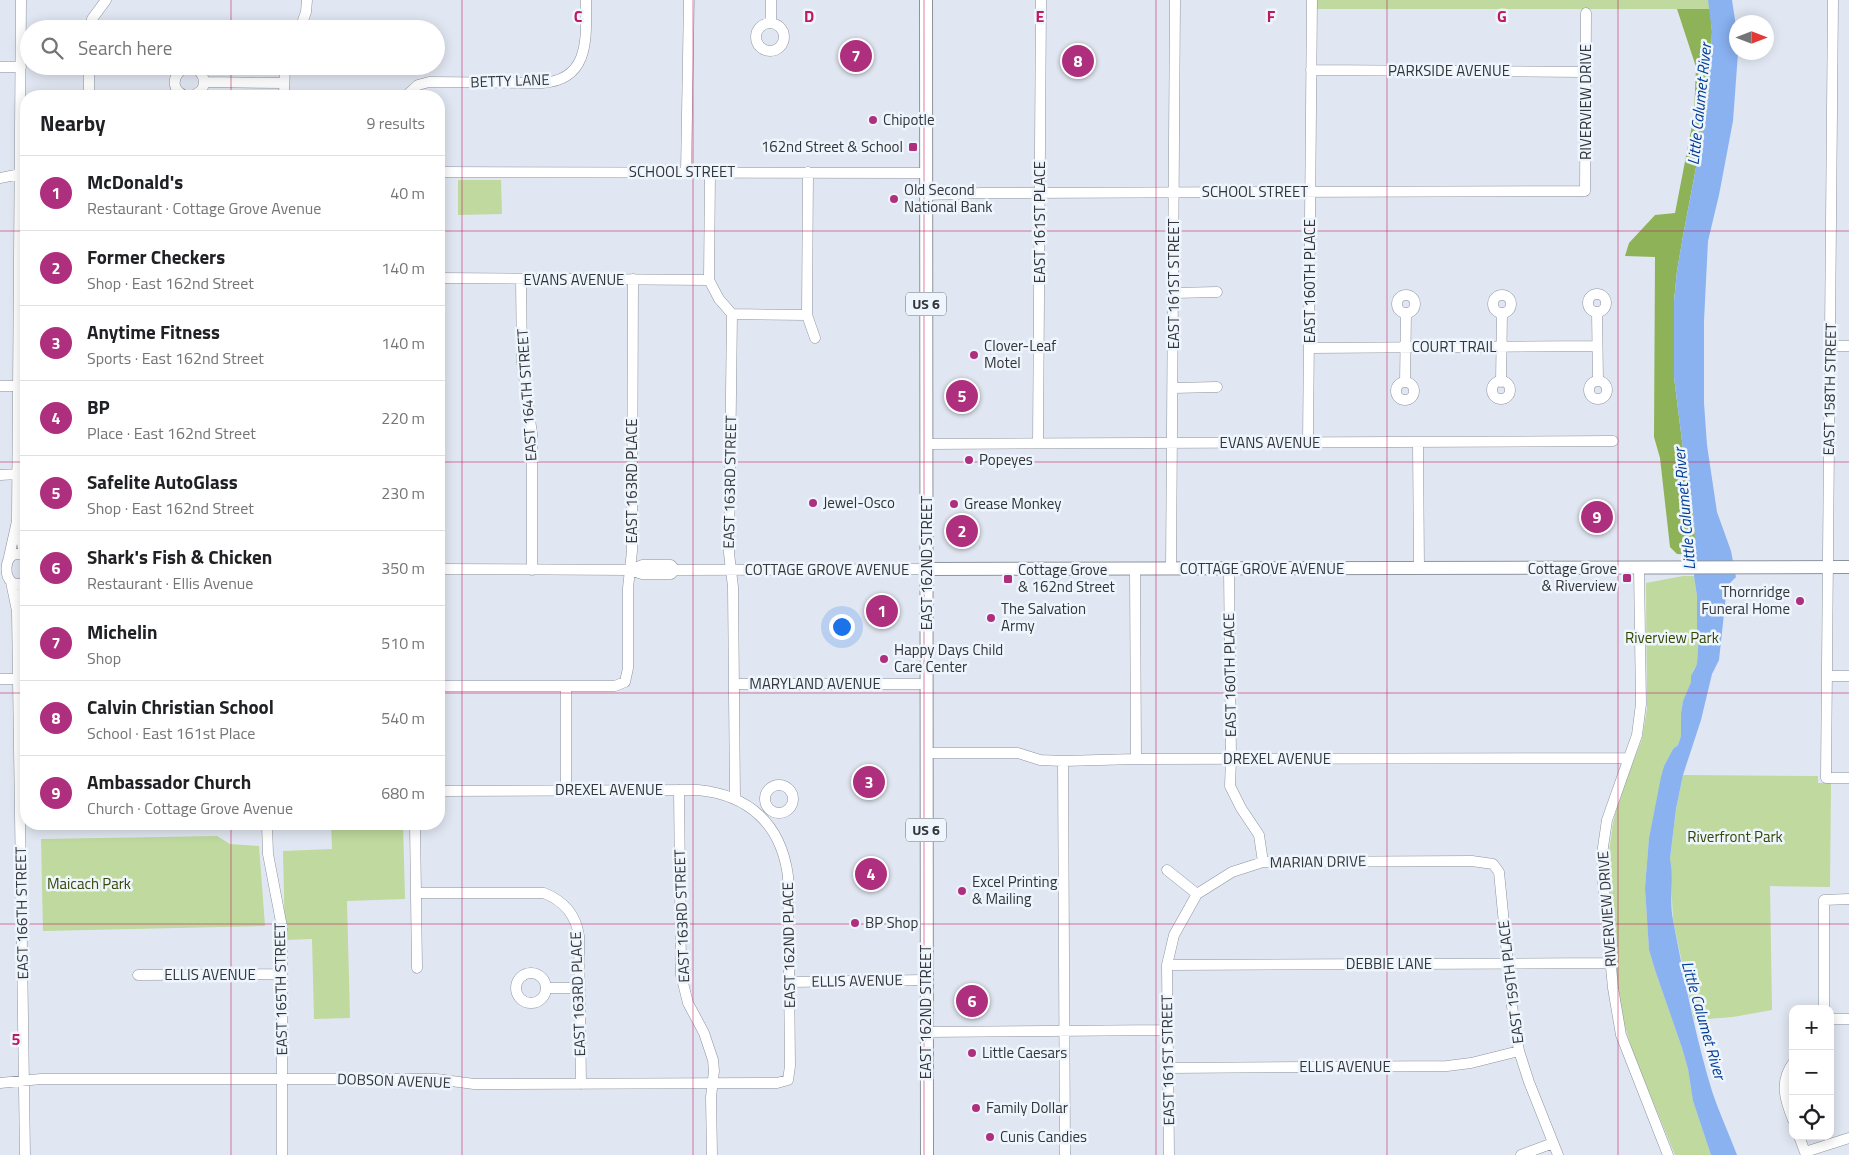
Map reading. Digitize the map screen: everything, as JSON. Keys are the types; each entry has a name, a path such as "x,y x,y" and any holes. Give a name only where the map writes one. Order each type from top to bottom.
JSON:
{"main road":[{"name":"EAST 162ND STREET","path":"926,0 927,684 925,980 927,1155"},
{"name":"COTTAGE GROVE AVENUE","path":"927,569 1849,567"}],"street":[{"path":"21,0 21,20"},
{"path":"92,20 106,0"},
{"path":"303,20 307,0"},
{"name":"BETTY LANE","path":"413,90 418,85 429,82 542,83 562,78 574,71 585,47 586,0"},
{"path":"686,172 689,0"},
{"path":"771,0 771,22"},
{"name":"EAST 161ST PLACE","path":"1038,443 1041,0"},
{"name":"EAST 161ST STREET","path":"1172,569 1175,0"},
{"name":"EAST 160TH PLACE","path":"1308,442 1312,0"},
{"name":"EAST 158TH STREET","path":"1833,0 1826,778 1849,778"},
{"name":"RIVERVIEW DRIVE","path":"1585,191 1586,13"},
{"path":"0,67 20,67"},
{"name":"PARKSIDE AVENUE","path":"1312,70 1586,72"},
{"path":"21,75 21,90"},
{"path":"89,75 89,90"},
{"path":"178,75 176,86 178,90"},
{"path":"202,75 204,82 202,90"},
{"path":"284,75 284,90"},
{"path":"204,82 284,83"},
{"name":"SCHOOL STREET","path":"445,172 926,173"},
{"path":"710,172 710,280 719,299 732,314 807,316"},
{"path":"808,172 807,316 815,338"},
{"path":"0,178 20,175"},
{"name":"SCHOOL STREET","path":"926,195 1585,191"},
{"name":"EVANS AVENUE","path":"445,278 710,280"},
{"name":"EAST 163RD PLACE","path":"566,686 615,686 625,682 628,668 632,551 633,279"},
{"name":"EAST 164TH STREET","path":"521,280 522,362 532,434 532,570"},
{"path":"1174,293 1217,292"},
{"path":"20,301 17,521 20,533"},
{"path":"1598,312 1598,381"},
{"path":"1405,382 1406,313"},
{"path":"1501,382 1502,313"},
{"name":"EAST 163RD STREET","path":"732,314 729,553 733,587 735,798"},
{"name":"COURT TRAIL","path":"1310,348 1598,346"},
{"path":"1831,346 1849,346"},
{"path":"0,386 18,386"},
{"path":"1173,388 1217,388"},
{"name":"EVANS AVENUE","path":"927,444 1613,441"},
{"path":"1418,442 1418,569"},
{"path":"0,474 18,474"},
{"path":"4,561 17,521"},
{"path":"4,561 16,554 20,555"},
{"name":"EAST 166TH STREET","path":"4,561 5,577 17,611 20,652"},
{"name":"RIVERVIEW DRIVE","path":"1640,568 1641,704 1637,735 1607,820 1602,854 1615,1009 1621,1034 1668,1155"},
{"name":"COTTAGE GROVE AVENUE","path":"445,569 630,570 642,574 671,574 675,570 927,569"},
{"path":"1135,569 1136,759"},
{"name":"EAST 160TH PLACE","path":"1229,569 1230,786 1241,808 1259,835 1263,862"},
{"path":"5,577 20,583"},
{"name":"EAST 166TH STREET","path":"17,611 20,601"},
{"path":"1828,676 1849,676"},
{"path":"0,679 20,679"},
{"name":"MARYLAND AVENUE","path":"734,684 927,684"},
{"path":"445,686 566,686 566,790"},
{"name":"DREXEL AVENUE","path":"926,753 1018,753 1040,760 1063,761 1136,759 1628,758"},
{"path":"1063,761 1065,1155"},
{"name":"EAST 163RD STREET","path":"679,790 682,976 688,1003 709,1045 713,1060 711,1097 712,1155"},
{"name":"DREXEL AVENUE","path":"445,791 709,791 735,798 761,816"},
{"path":"761,816 768,808"},
{"name":"EAST 162ND PLACE","path":"761,816 775,836 786,862 788,876 790,982 790,1066 788,1080"},
{"name":"EAST 166TH STREET","path":"24,830 25,1155"},
{"name":"EAST 165TH STREET","path":"267,830 268,854 282,928 282,1155"},
{"path":"415,830 417,968"},
{"name":"MARIAN DRIVE","path":"1167,965 1174,935 1197,894 1232,872 1263,862 1472,861 1494,864"},
{"name":"EAST 159TH PLACE","path":"1494,864 1500,878 1507,963 1519,1051 1529,1082 1558,1155"},
{"path":"1167,870 1197,894"},
{"name":"EAST 163RD PLACE","path":"416,893 544,893 560,901 566,907 577,926 580,1084"},
{"path":"1824,1005 1824,900 1849,900"},
{"name":"DEBBIE LANE","path":"1167,965 1611,963"},
{"name":"EAST 161ST STREET","path":"1167,965 1168,1155"},
{"name":"ELLIS AVENUE","path":"138,975 282,974"},
{"name":"ELLIS AVENUE","path":"790,982 925,980"},
{"path":"546,988 579,988"},
{"path":"1834,1019 1849,1019"},
{"path":"926,1032 1168,1030"},
{"name":"ELLIS AVENUE","path":"1168,1068 1447,1066 1471,1063 1519,1051"},
{"path":"1789,1069 1784,1081 1786,1101 1789,1109"},
{"name":"DOBSON AVENUE","path":"0,1083 42,1079 282,1078 436,1079 474,1084 777,1083 788,1080"},
{"path":"1800,1140 1805,1154 1849,1138"},
{"path":"1521,1155 1553,1144"}],"green space":[{"path":"1317,0 1708,0 1710,9 1317,9"},
{"path":"1677,9 1710,9 1712,32 1708,104 1683,236 1674,301 1674,377 1694,520 1696,555 1677,554 1670,547 1660,458 1654,437 1655,257 1625,256 1629,243 1655,215 1675,213 1694,115 1696,67"},
{"path":"458,180 501,180 502,214 458,215"},
{"name":"Riverview Park","path":"1683,576 1694,576 1697,596 1697,629 1699,633 1697,664 1683,701 1681,736 1678,745 1673,749 1664,766 1649,838 1645,888 1649,950 1682,1048 1688,1069 1693,1101 1711,1155 1675,1155 1633,1053 1622,1016 1619,997 1610,898 1609,852 1613,823 1620,796 1642,739 1647,709 1646,583"},
{"name":"Riverfront Park","path":"1683,775 1818,776 1818,783 1831,783 1830,887 1770,886 1772,1010 1733,1017 1694,1020 1673,920 1670,859 1676,809"},
{"path":"331,830 403,830 405,899 347,901 350,1018 314,1019 312,939 285,940 283,851 332,849"},
{"name":"Maicach Park","path":"217,836 230,844 259,846 265,926 43,931 41,839"}],"water":[{"path":"1708,0 1732,0 1734,15 1729,15 1729,60 1737,60 1733,121 1708,241 1704,321 1704,403 1707,445 1717,512 1731,551 1736,577 1727,586 1719,660 1712,674 1701,720 1683,775 1676,809 1670,859 1672,874 1671,905 1695,1027 1706,1070 1712,1091 1737,1155 1711,1155 1693,1101 1688,1069 1682,1048 1649,950 1645,888 1649,838 1661,777 1664,766 1673,749 1678,745 1681,736 1683,701 1697,664 1699,633 1697,629 1697,596 1694,576 1696,555 1694,520 1674,377 1674,301 1683,236 1708,104 1712,32"}],"place":[{"name":"Michelin","path":"856,56"},
{"name":"Calvin Christian School","path":"1078,61"},
{"name":"Chipotle","path":"873,120"},
{"name":"162nd Street & School","path":"913,147"},
{"name":"Old Second National Bank","path":"894,199"},
{"name":"Clover-Leaf Motel","path":"974,355"},
{"name":"Safelite AutoGlass","path":"962,396"},
{"name":"Popeyes","path":"969,460"},
{"name":"Jewel-Osco","path":"813,503"},
{"name":"Grease Monkey","path":"954,504"},
{"name":"Ambassador Church","path":"1597,517"},
{"name":"Former Checkers","path":"962,531"},
{"name":"Cottage Grove & Riverview","path":"1627,578"},
{"name":"Cottage Grove & 162nd Street","path":"1008,579"},
{"name":"Thornridge Funeral Home","path":"1800,601"},
{"name":"McDonald's","path":"882,611"},
{"name":"The Salvation Army","path":"991,618"},
{"name":"Happy Days Child Care Center","path":"884,659"},
{"name":"Anytime Fitness","path":"869,782"},
{"name":"BP","path":"871,874"},
{"name":"Excel Printing & Mailing","path":"962,891"},
{"name":"BP Shop","path":"855,923"},
{"name":"Shark's Fish & Chicken","path":"972,1001"},
{"name":"Little Caesars","path":"972,1053"},
{"name":"Family Dollar","path":"976,1108"},
{"name":"Cunis Candies","path":"990,1137"}],"water label":[{"name":"Little Calumet River","path":"1699,104"},
{"name":"Little Calumet River","path":"1684,509"},
{"name":"Little Calumet River","path":"1704,1020"}]}
